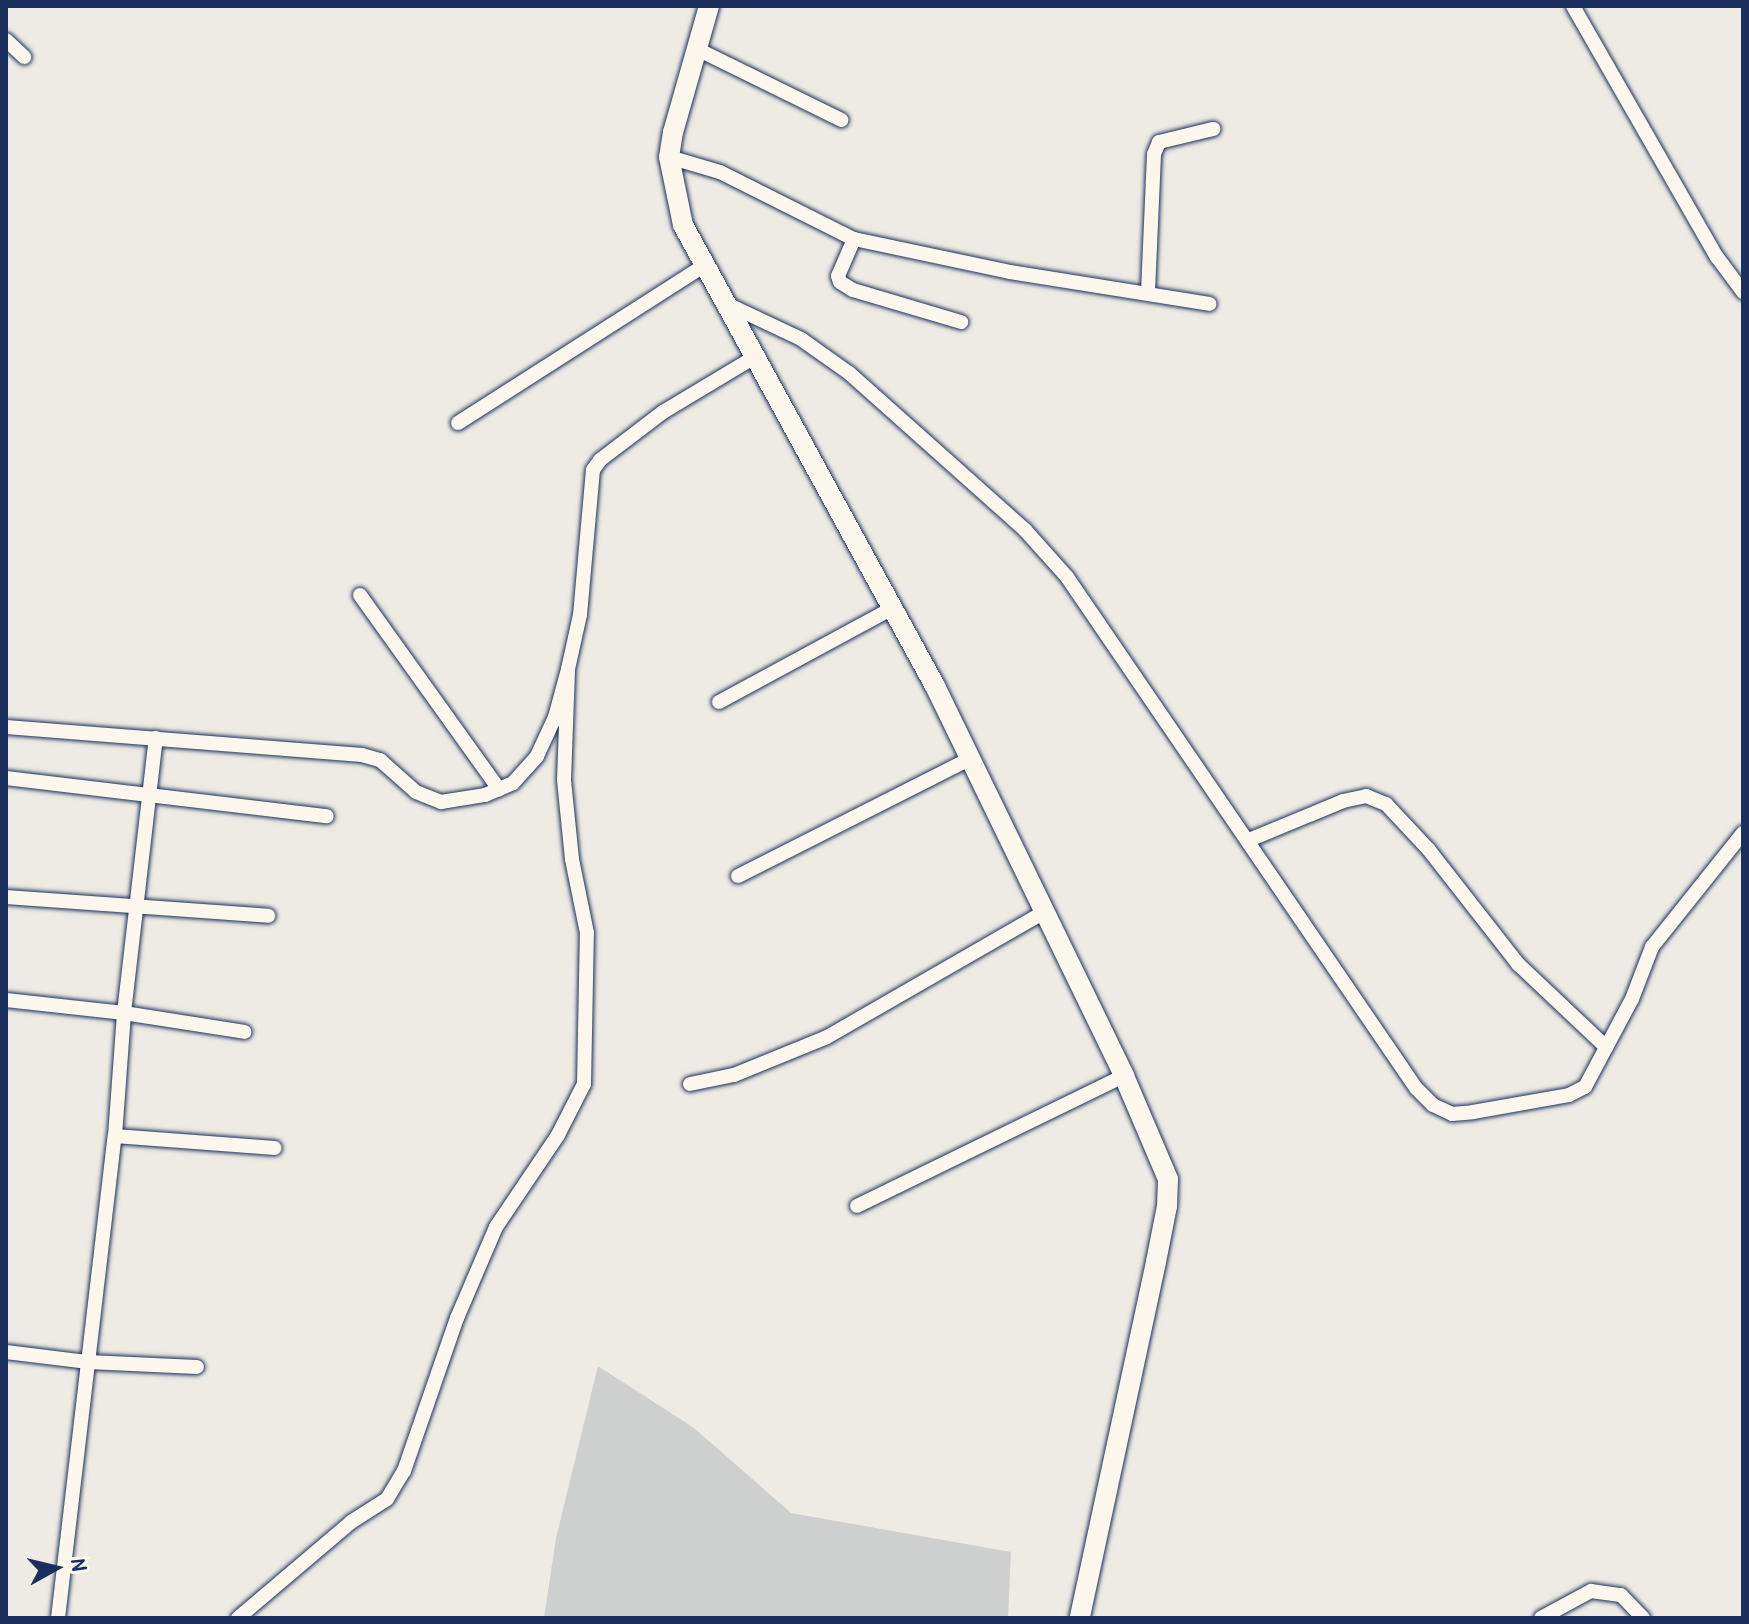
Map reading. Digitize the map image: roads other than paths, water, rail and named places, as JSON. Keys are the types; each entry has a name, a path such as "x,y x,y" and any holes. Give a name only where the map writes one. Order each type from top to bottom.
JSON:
{"street":[{"path":"709,6 669,157 683,225 935,686 1124,1076 1168,1179 1167,1206 1080,1618"},
{"path":"1573,6 1717,257 1743,292"},
{"path":"6,40 24,57"},
{"path":"697,49 841,120"},
{"path":"1148,292 1154,154 1159,142 1213,129"},
{"path":"669,157 720,172 854,239 1010,272 1209,304"},
{"path":"854,239 838,276 840,282 865,293 961,322"},
{"path":"458,423 705,265"},
{"path":"727,304 801,339 849,373 1025,530 1067,577 1416,1088 1433,1105 1452,1114 1473,1112 1569,1095 1585,1087 1632,999 1652,947 1743,833"},
{"path":"6,727 362,755 380,760 416,792 441,802 465,800 513,783 537,756 555,717 568,669 580,615 593,470 600,460 663,412 753,358"},
{"path":"360,595 499,789"},
{"path":"719,702 891,609"},
{"path":"238,1618 351,1522 387,1499 404,1471 457,1318 496,1227 558,1135 584,1084 587,933 572,859 564,780 568,669"},
{"path":"58,1618 115,1136 124,1013 156,738"},
{"path":"738,876 970,759"},
{"path":"6,778 327,816"},
{"path":"1249,840 1343,801 1366,796 1386,804 1429,850 1518,964 1606,1047"},
{"path":"6,897 268,916"},
{"path":"690,1084 734,1075 827,1037 1044,912"},
{"path":"6,1000 124,1013 245,1032"},
{"path":"857,1206 1124,1076"},
{"path":"115,1136 275,1148"},
{"path":"6,1352 88,1362 197,1367"},
{"path":"1541,1618 1591,1591 1621,1595 1643,1618"}]}
